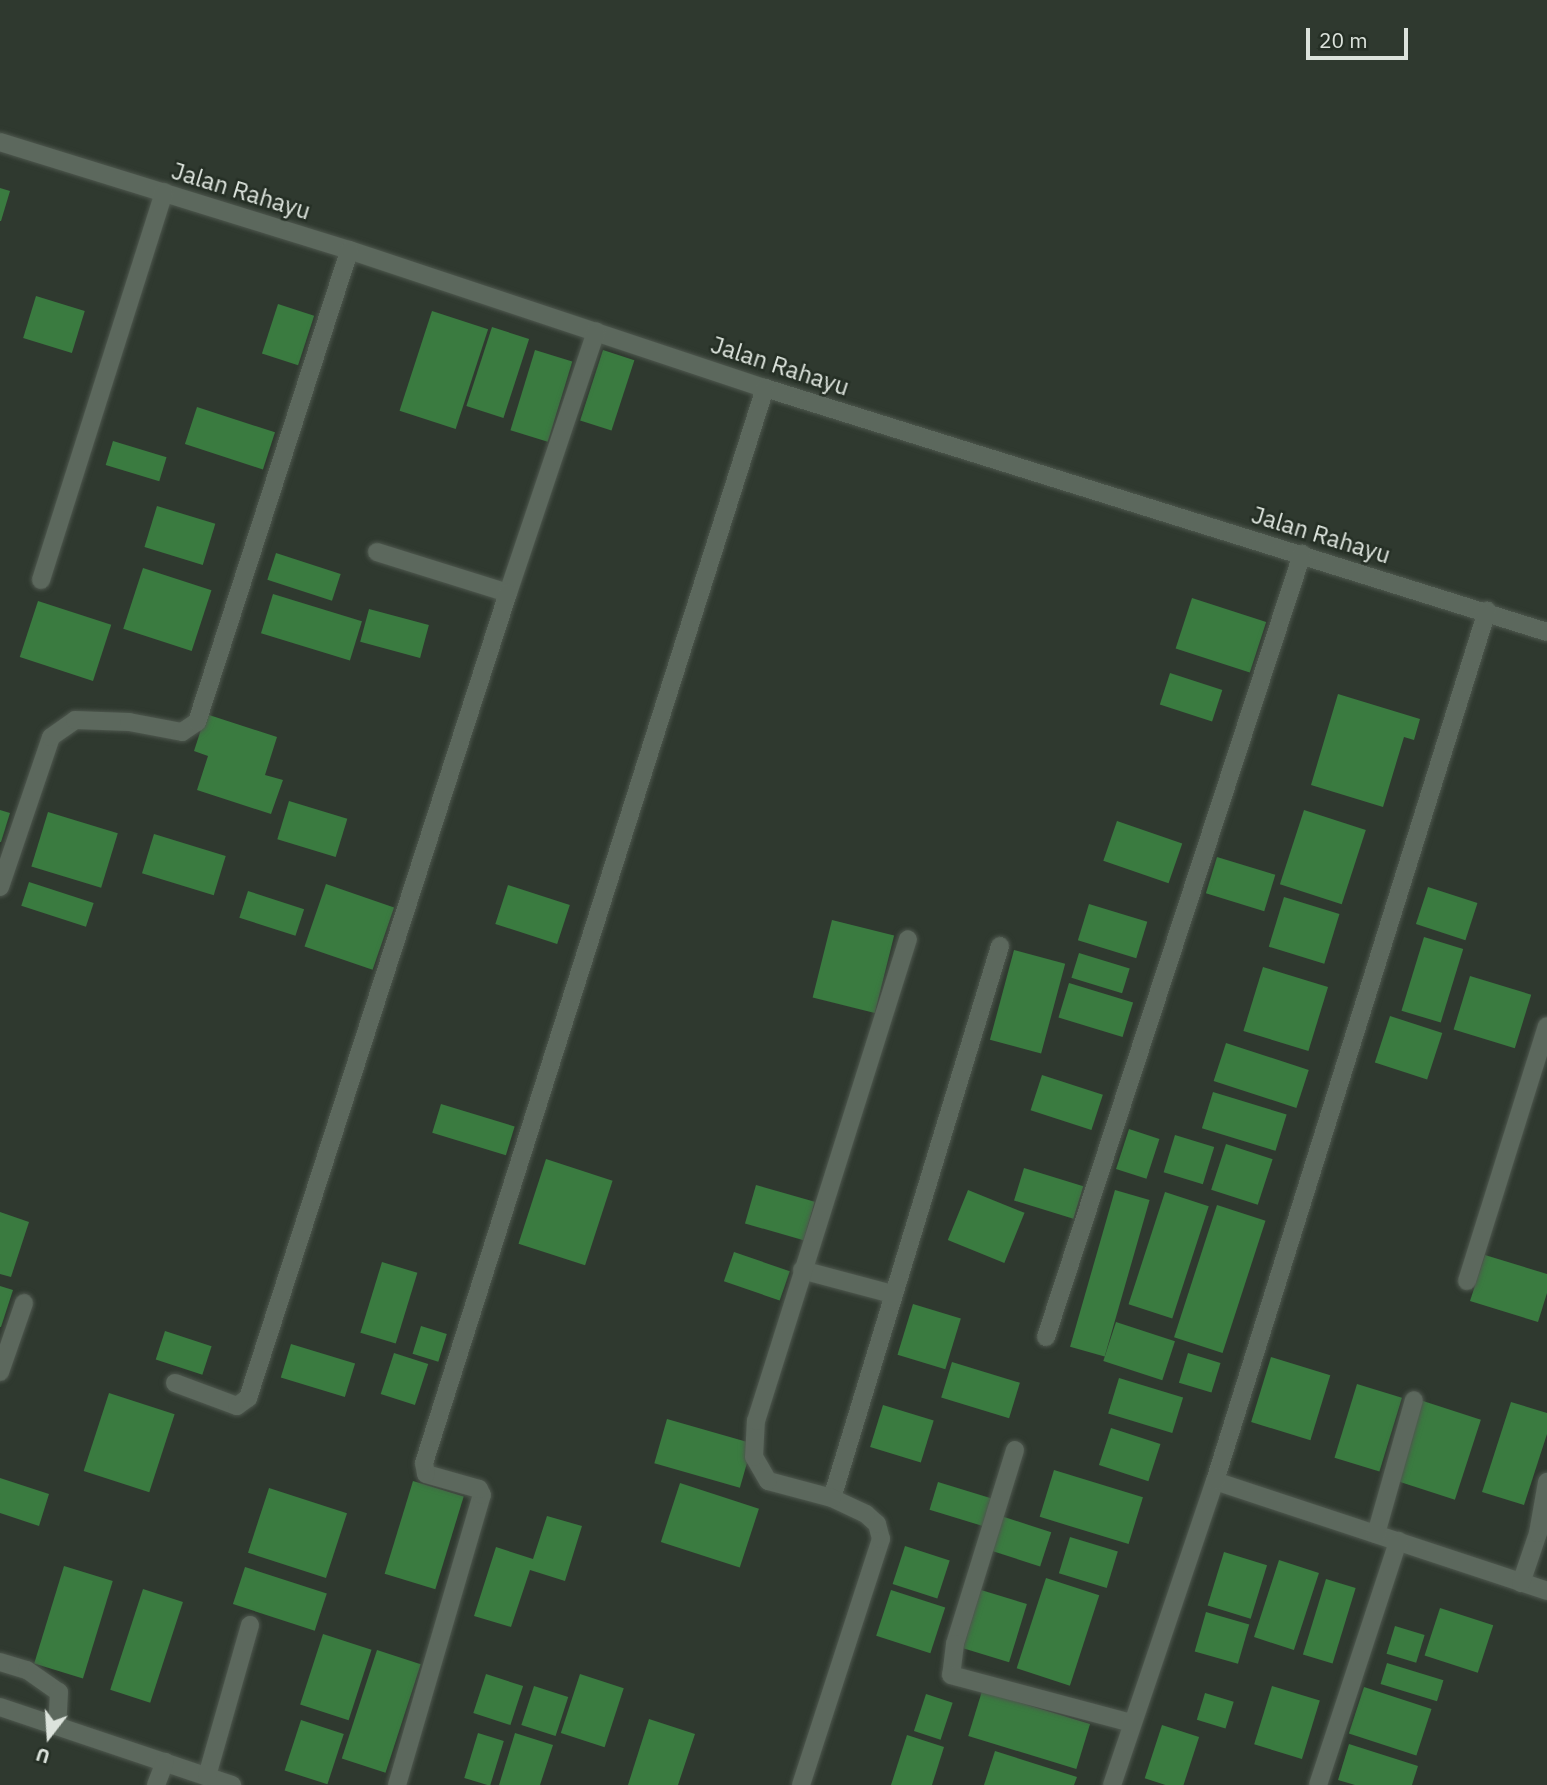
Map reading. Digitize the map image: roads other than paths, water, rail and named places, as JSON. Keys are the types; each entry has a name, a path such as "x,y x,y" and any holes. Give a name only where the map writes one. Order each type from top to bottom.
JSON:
{"street":[{"name":"Jalan Rahayu","path":"0,142 349,250 765,388 1487,611 1547,632"},
{"path":"41,580 164,192"},
{"path":"0,887 51,737 75,720 129,722 182,732 197,722 349,250"},
{"path":"175,1383 237,1406 248,1398 508,593 596,331"},
{"path":"397,1785 482,1495 479,1489 426,1474 424,1464 765,388"},
{"path":"377,552 508,593"},
{"path":"1046,1337 1302,554"},
{"path":"1112,1785 1215,1481 1487,611"},
{"path":"801,1785 881,1539 877,1524 866,1514 832,1498 768,1481 754,1457 756,1422 908,939"},
{"path":"832,1498 1000,946"},
{"path":"1467,1281 1547,1026"},
{"path":"802,1270 892,1294"},
{"path":"0,1372 24,1303"},
{"path":"1376,1534 1414,1400"},
{"path":"1016,1450 955,1643 951,1675 1132,1723"},
{"path":"1215,1481 1547,1591"},
{"path":"1521,1583 1538,1533 1547,1482"},
{"path":"1318,1785 1398,1541"},
{"path":"207,1776 250,1625"},
{"path":"0,1662 27,1670 59,1692 57,1726"},
{"path":"0,1707 232,1785"},
{"path":"156,1785 165,1762"}]}
